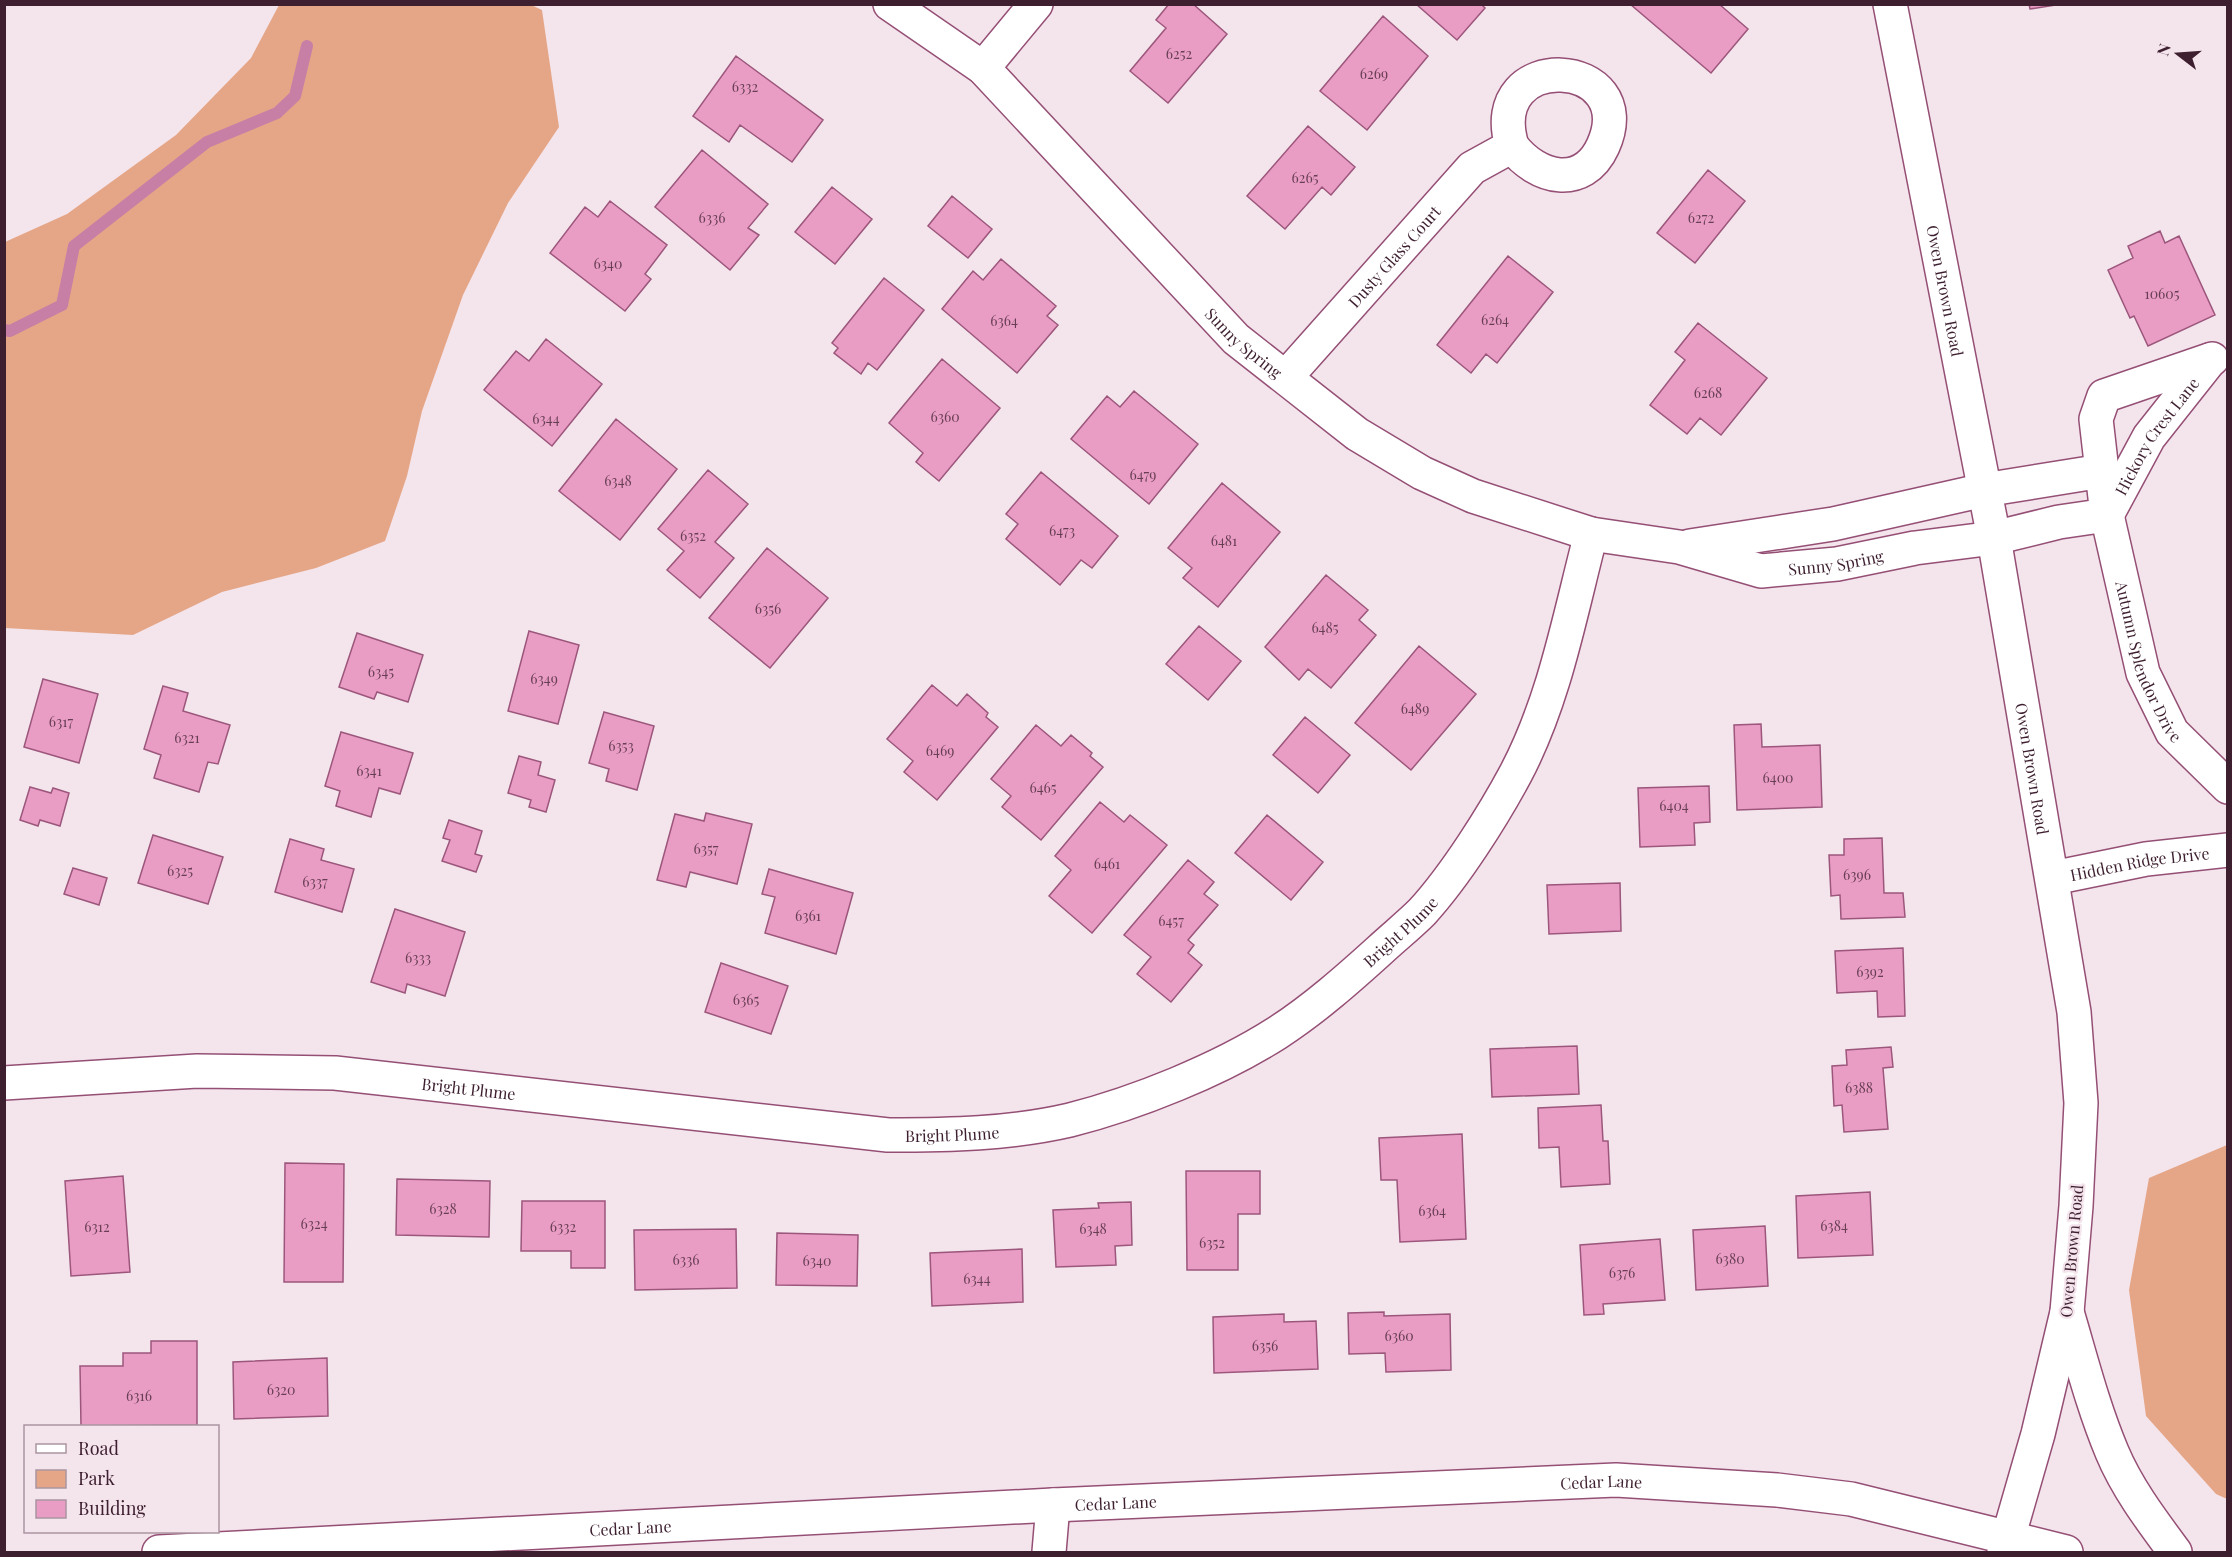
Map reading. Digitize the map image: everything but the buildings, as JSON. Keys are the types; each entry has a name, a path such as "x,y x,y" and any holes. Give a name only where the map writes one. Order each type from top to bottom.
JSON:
{"street":[{"name":"Sunny Spring","path":"890,4 983,68 1236,339 1357,434 1422,473 1473,496 1591,534 1679,547 1761,571 1837,564 1915,548 1994,538"},
{"path":"983,68 1036,4"},
{"name":"Owen Brown Road","path":"1890,4 1994,538 2074,1012 2081,1102 2076,1206 2067,1312 2054,1375 2007,1544"},
{"name":"Dusty Glass Court","path":"1286,377 1472,168 1512,146"},
{"name":"Hickory Crest Lane","path":"2107,515 2096,419 2104,396 2219,357"},
{"name":"Hickory Crest Lane","path":"2107,515 2149,437 2219,357"},
{"name":"Hickory Crest Lane","path":"1984,490 2102,471"},
{"name":"Sunny Spring","path":"1679,547 1833,524 1984,490"},
{"name":"Hickory Crest Lane","path":"1994,538 2059,522 2107,515"},
{"name":"Autumn Splendor Drive","path":"2107,515 2143,673 2172,732 2228,787"},
{"name":"Bright Plume","path":"4,1083 197,1071 335,1073 888,1135 951,1135 1003,1131 1071,1119 1140,1097 1206,1070 1277,1033 1343,984 1422,912 1467,852 1517,772 1552,685 1591,534"},
{"name":"Hidden Ridge Drive","path":"2053,878 2146,860 2228,850"},
{"path":"2067,1312 2094,1404 2113,1454 2144,1509 2175,1552"},
{"name":"Cedar Lane","path":"159,1552 1470,1485 1667,1481 1851,1499 2007,1544 2066,1552"},
{"path":"1049,1552 1053,1505"}],"green space":[{"path":"529,4 542,10 559,127 508,203 463,295 422,411 407,476 385,541 316,568 222,592 133,635 5,628 5,242 67,214 176,135 251,58 279,5"},
{"path":"2227,1145 2227,1499 2216,1494 2146,1416 2129,1290 2149,1178"}],"waterway":[{"path":"4,330 10,331 62,305 74,246 207,142 277,113 295,96 307,46"}]}
